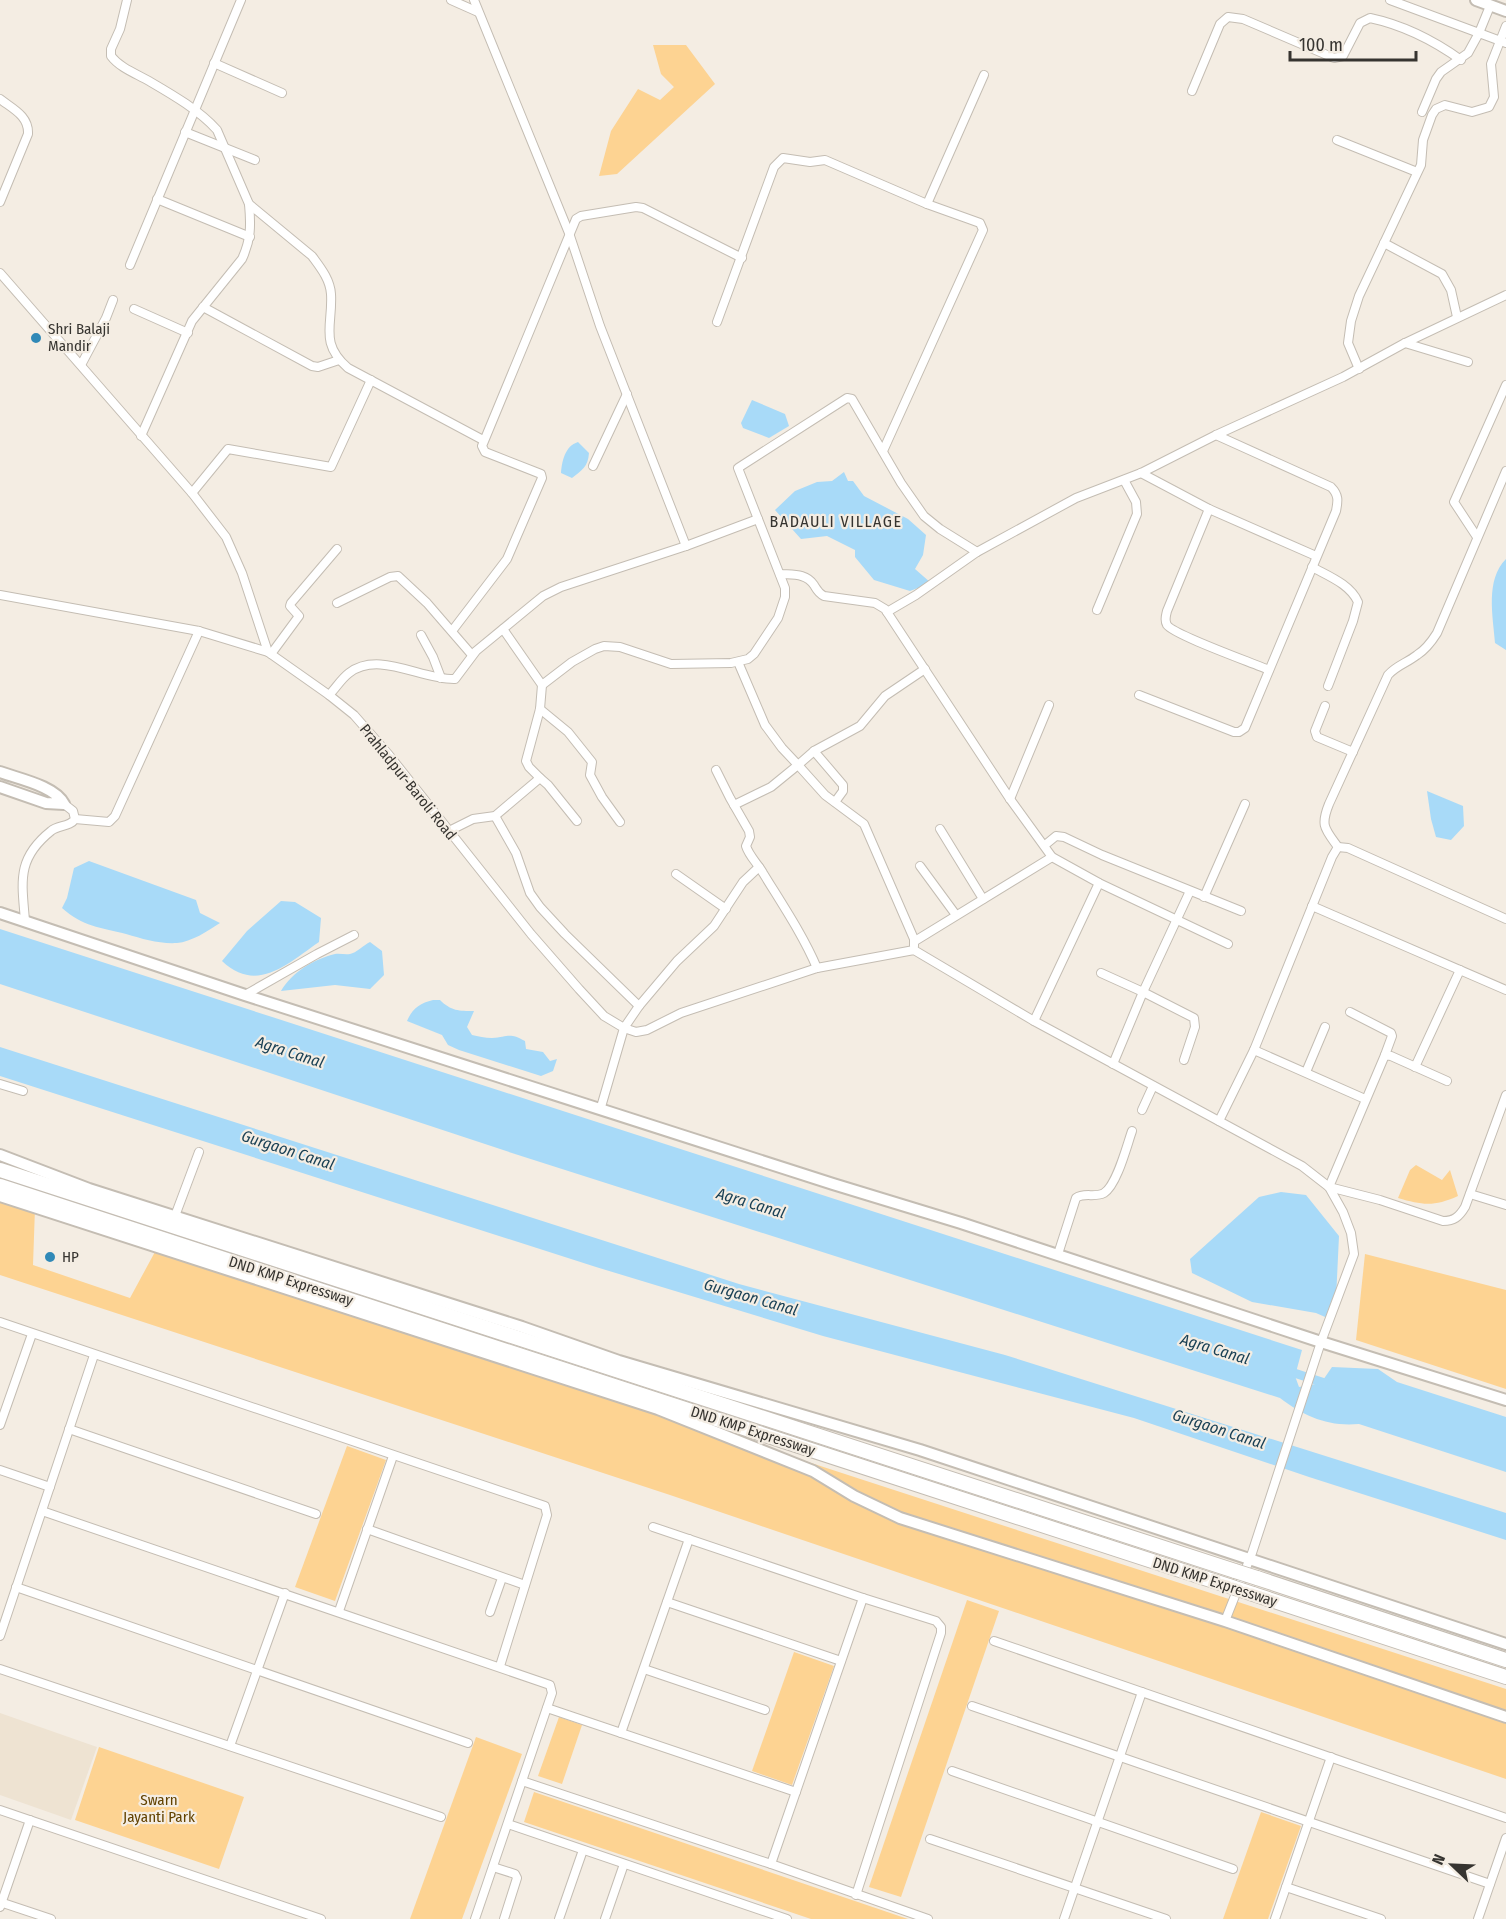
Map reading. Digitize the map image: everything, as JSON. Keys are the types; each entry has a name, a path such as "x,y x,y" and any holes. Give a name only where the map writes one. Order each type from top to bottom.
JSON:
{"highway":[{"name":"DND KMP Expressway","path":"0,1170 1506,1660"},
{"name":"DND KMP Expressway","path":"0,1186 1506,1677"}],"street":[{"path":"127,0 120,29 111,49 111,56 119,64 166,90 208,120 217,130 249,204 250,237 242,259 192,321 141,436"},
{"path":"130,265 241,0"},
{"path":"451,0 478,12"},
{"path":"474,0 569,233 600,326 686,546"},
{"path":"1390,0 1503,42"},
{"path":"1476,0 1506,11"},
{"path":"1422,112 1436,79 1446,69 1461,60 1475,44 1490,6"},
{"path":"1192,90 1220,24 1227,17 1243,19 1334,58 1343,56 1360,23 1370,18 1436,42 1461,60"},
{"path":"1359,369 1348,343 1351,321 1359,296 1417,172 1422,158 1424,133 1436,109 1440,106 1449,105 1472,111 1489,107 1492,104 1494,97 1491,64 1503,42 1506,26"},
{"path":"214,63 282,93"},
{"path":"927,204 984,75"},
{"path":"0,99 25,119 28,134 0,202"},
{"path":"185,132 255,160"},
{"path":"1337,140 1417,172"},
{"path":"717,322 774,167 783,158 810,162 825,160 927,204 980,223 983,230 883,451"},
{"path":"157,199 250,237"},
{"path":"249,204 312,256 326,277 331,292 328,334 339,360 348,368 483,440"},
{"path":"452,631 507,559 542,478 541,474 485,452 482,446 576,219 581,216 636,207 650,211 742,258"},
{"path":"1384,243 1442,274 1451,290 1457,317"},
{"path":"0,273 192,493 226,537 242,573 269,653"},
{"path":"887,612 916,595 977,552 1076,498 1142,473 1216,435 1359,369 1405,343 1506,295"},
{"path":"81,365 113,300"},
{"path":"203,308 312,366 318,367 339,360"},
{"path":"134,309 188,333"},
{"path":"1405,343 1468,362"},
{"path":"192,493 228,449 332,467 371,380"},
{"path":"1477,537 1454,502 1506,386"},
{"path":"593,466 627,394"},
{"path":"542,685 572,662 604,646 620,647 671,664 738,662 754,654 778,618 785,597 785,588 738,466 847,398 852,399 901,483 924,516 977,552"},
{"path":"1139,695 1239,732 1248,724 1336,511 1338,498 1331,487 1216,435"},
{"path":"1506,471 1437,633 1418,655 1403,662 1388,675 1324,816 1324,828 1338,847 1348,848 1506,919"},
{"path":"1142,473 1209,509 1316,556"},
{"path":"1097,610 1137,514 1136,502 1124,480"},
{"path":"1209,509 1165,620 1173,630 1269,670"},
{"path":"329,695 347,675 370,665 388,665 417,674 456,678 472,655 543,596 561,587 686,546 758,519"},
{"path":"269,653 300,616 290,606 291,603 337,549"},
{"path":"1312,567 1342,584 1352,592 1358,602 1358,608 1328,686"},
{"path":"780,574 806,577 812,581 819,594 824,596 876,603 887,612 1010,798 1052,857 1099,883 1228,944"},
{"path":"337,603 390,577 398,576 427,603 472,655"},
{"name":"Prahladpur-Baroli Road","path":"0,595 199,631 269,653 354,715 531,934 604,1016 624,1028"},
{"path":"504,629 542,685 540,709 526,761 577,821"},
{"path":"75,819 109,822 116,816 199,631"},
{"path":"421,635 441,678"},
{"path":"738,662 765,725 782,748 816,787 864,824 915,941 914,950"},
{"path":"734,805 771,788 814,751 860,726 885,696 925,669"},
{"path":"1010,798 1049,705"},
{"path":"1325,706 1315,731 1317,737 1353,752"},
{"path":"540,709 568,732 592,762 590,775 620,822"},
{"path":"814,751 844,787 835,802"},
{"path":"716,770 749,831 746,848 809,950 817,968"},
{"path":"0,772 50,790 61,798 73,812 75,819"},
{"path":"449,831 473,819 495,816 540,778"},
{"path":"0,787 51,804 64,804"},
{"path":"1204,897 1245,804"},
{"path":"495,816 516,853 530,893 540,907 639,1006"},
{"path":"25,921 21,887 24,866 44,837 53,829 72,823 75,819"},
{"path":"940,828 983,899"},
{"path":"1045,845 1056,836 1061,836 1241,911"},
{"path":"1219,1121 1254,1050 1338,847"},
{"path":"915,941 1052,857"},
{"path":"920,866 956,915"},
{"path":"601,1107 624,1028 639,1006 677,961 706,935 743,882 759,867"},
{"path":"676,873 726,909"},
{"path":"1034,1021 1099,883"},
{"path":"1113,1064 1143,992 1190,891"},
{"path":"1312,906 1506,990"},
{"path":"0,913 245,995 1058,1254 1320,1344 1506,1400"},
{"path":"245,995 354,935"},
{"path":"624,1028 636,1032 647,1030 681,1013 817,968 914,950 1034,1021 1302,1166 1329,1187 1343,1212 1351,1233 1354,1254 1320,1344 1251,1556 1225,1621"},
{"path":"1415,1067 1460,970"},
{"path":"1101,973 1194,1018 1196,1027 1184,1060"},
{"path":"1329,1187 1392,1036 1391,1033 1350,1012"},
{"path":"1306,1072 1325,1027"},
{"path":"1254,1050 1365,1099"},
{"path":"1385,1055 1447,1081"},
{"path":"0,1084 23,1091"},
{"path":"1142,1110 1153,1086"},
{"path":"1329,1187 1380,1200 1443,1221 1451,1221 1458,1217 1465,1208 1506,1095"},
{"path":"1058,1254 1076,1198 1080,1195 1099,1194 1110,1187 1132,1131"},
{"path":"175,1216 199,1152"},
{"path":"0,1155 89,1189 619,1360 920,1450 1251,1556 1506,1644"},
{"path":"1470,1194 1506,1205"},
{"path":"0,1196 658,1409 813,1471 854,1496 900,1518 1225,1621 1506,1717"},
{"path":"0,1322 545,1506 547,1515 500,1666"},
{"path":"0,1425 4,1401 32,1334"},
{"path":"0,1636 94,1354"},
{"path":"69,1430 316,1514"},
{"path":"339,1611 393,1456"},
{"path":"0,1470 50,1487"},
{"path":"42,1510 550,1684 552,1693 475,1919"},
{"path":"653,1527 936,1621 941,1628 856,1895"},
{"path":"367,1529 525,1585"},
{"path":"621,1733 689,1539"},
{"path":"490,1612 502,1578"},
{"path":"16,1587 468,1743"},
{"path":"230,1746 285,1593"},
{"path":"771,1864 863,1598"},
{"path":"667,1602 841,1660"},
{"path":"994,1641 1506,1818"},
{"path":"0,1669 441,1817"},
{"path":"644,1669 765,1710"},
{"path":"1064,1919 1142,1692"},
{"path":"972,1706 1490,1884"},
{"path":"547,1708 796,1791"},
{"path":"1275,1919 1331,1757"},
{"path":"952,1771 1233,1869"},
{"path":"522,1781 928,1919"},
{"path":"0,1810 321,1919"},
{"path":"30,1820 1,1904 51,1919"},
{"path":"508,1824 787,1919"},
{"path":"1478,1919 1506,1838"},
{"path":"930,1839 1166,1919"},
{"path":"559,1919 583,1850"},
{"path":"605,1919 624,1864"},
{"path":"493,1866 515,1874 517,1878 504,1919"},
{"path":"1286,1887 1381,1919"}],"shaded area":[{"path":"0,1713 97,1747 71,1820 0,1795"}],"green space":[{"path":"653,45 686,45 715,84 617,174 599,176 611,131 638,89 660,100 674,87 661,74"},
{"path":"1416,1165 1442,1180 1450,1170 1458,1196 1428,1204 1398,1198 1410,1170"},
{"path":"0,1197 35,1208 33,1265 130,1298 156,1250 1506,1689 1506,1779 670,1495 0,1275"},
{"path":"1365,1254 1506,1290 1506,1389 1356,1340"},
{"path":"347,1446 386,1460 335,1601 295,1587"},
{"path":"967,1600 999,1611 901,1897 869,1887"},
{"path":"794,1652 834,1666 792,1785 752,1771"},
{"path":"559,1717 582,1725 562,1784 538,1776"},
{"path":"476,1737 522,1754 462,1919 410,1919"},
{"name":"Swarn Jayanti Park","path":"99,1747 244,1797 219,1869 75,1820"},
{"path":"534,1792 908,1919 811,1919 524,1822"},
{"path":"1261,1812 1301,1826 1268,1919 1223,1919"}],"water":[{"path":"752,400 785,414 789,426 769,438 743,428 741,423"},
{"path":"578,442 589,453 584,468 572,478 561,473 562,464 567,450"},
{"path":"844,472 848,481 853,481 864,496 908,519 926,535 923,555 915,569 931,583 910,591 874,580 855,557 855,550 827,536 801,539 775,510 795,491 817,482 832,481"},
{"path":"1506,559 1506,650 1495,643 1492,599 1495,577"},
{"path":"1427,791 1463,806 1464,826 1451,840 1436,837"},
{"path":"89,861 196,900 200,913 220,923 194,938 170,943 157,942 85,923 62,908 67,898 74,868"},
{"path":"281,901 295,902 321,918 319,942 283,966 260,975 247,975 235,971 222,961 247,931"},
{"path":"0,929 1302,1350 1295,1376 1299,1387 1321,1383 1332,1367 1378,1369 1397,1382 1506,1417 1506,1472 1359,1424 1337,1424 1317,1419 1280,1398 515,1154 0,984"},
{"path":"370,942 382,951 384,975 370,989 335,985 281,991 297,972 319,959 335,954 352,953"},
{"path":"433,1000 440,1000 455,1010 474,1011 467,1027 472,1035 489,1038 515,1037 525,1041 526,1049 543,1052 550,1061 557,1059 553,1071 541,1076 459,1050 448,1045 442,1035 407,1021 417,1007"},
{"name":"Gurgaon Canal","path":"0,1047 739,1284 1005,1355 1506,1513 1506,1540 1134,1418 823,1336 596,1267 0,1076"},
{"path":"1281,1192 1306,1195 1339,1236 1336,1299 1332,1320 1316,1313 1252,1302 1192,1273 1190,1259 1259,1197"}],"waterway":[{"name":"Agra Canal","path":"1285,1370 1331,1385"}],"place":[{"name":"Shri Balaji Mandir","path":"36,338"},
{"name":"HP","path":"50,1257"}],"district":[{"name":"BADAULI VILLAGE","path":"836,521"}]}
